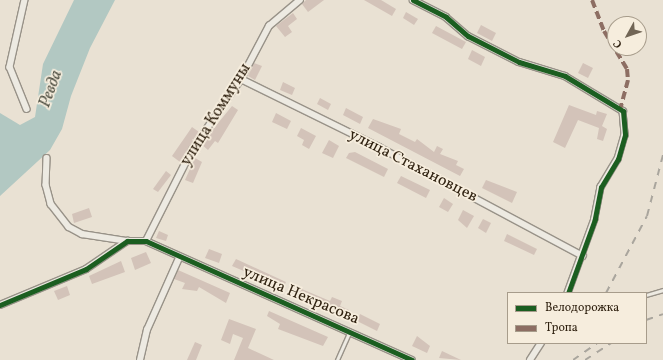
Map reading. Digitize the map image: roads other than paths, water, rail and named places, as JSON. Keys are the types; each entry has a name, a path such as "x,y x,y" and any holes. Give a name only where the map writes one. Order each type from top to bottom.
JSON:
{"street":[{"path":"25,0 10,67 27,109"},
{"name":"улица Коммуны","path":"146,241 192,150 241,79 270,26 300,0"},
{"path":"413,0 446,17 468,36 519,62 566,76 623,111 625,135 618,159 601,187 582,256 568,292"},
{"name":"улица Стахановцев","path":"241,79 379,147 582,256"},
{"path":"47,158 46,185 52,204 69,227 82,234 127,241 146,241 179,258 147,330 140,360"},
{"path":"0,305 86,269 127,241"},
{"name":"улица Некрасова","path":"179,258 350,331 412,360"},
{"path":"530,360 540,344"}],"lane":[{"path":"647,295 663,290"},
{"path":"337,360 350,331"}],"water":[{"name":"Ревда","path":"74,0 115,0 90,48 71,96 62,129 50,150 0,196 0,113 20,125 35,117 43,64"}],"railway":[{"path":"607,292 647,216 663,155"},
{"path":"647,320 663,314"},
{"path":"573,360 596,344"},
{"path":"585,360 609,344"}]}
